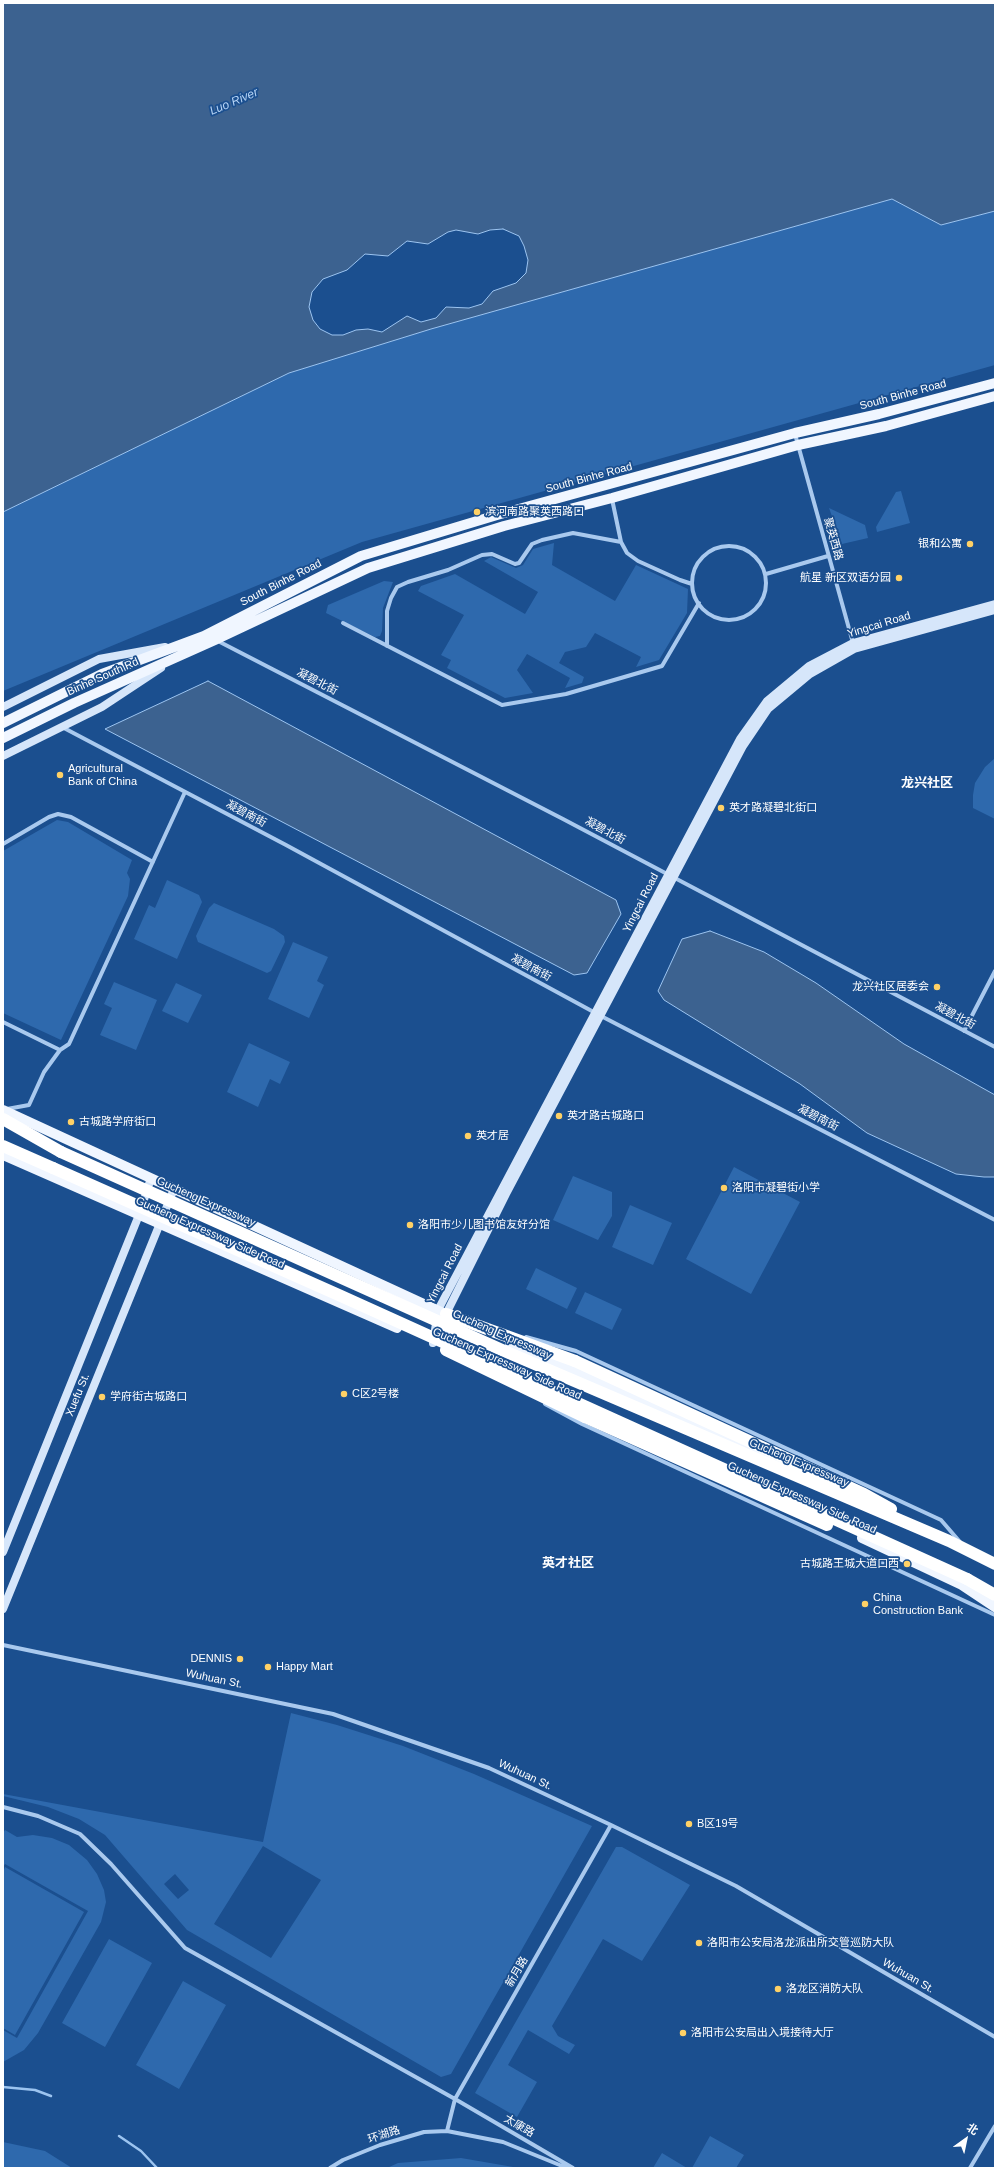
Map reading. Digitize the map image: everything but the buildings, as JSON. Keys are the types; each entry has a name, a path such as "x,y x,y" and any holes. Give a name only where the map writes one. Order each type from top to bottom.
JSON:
{"highway":[{"name":"Gucheng Expressway","path":"3,1119 61,1152 509,1353 955,1542 995,1564"},
{"path":"3,1128 61,1152"},
{"path":"3,1146 341,1296 995,1591"},
{"path":"3,1151 53,1168"},
{"path":"442,1312 576,1361 864,1494 955,1542 995,1556"},
{"path":"446,1350 585,1418 860,1539 967,1579 995,1595"}],"main road":[{"name":"South Binhe Road","path":"204,636 361,556 497,515 795,433 879,414 995,383"},
{"name":"South Binhe Road","path":"215,640 368,568 504,526 612,498 798,445 886,426 995,396"},
{"name":"Yingcai Road","path":"433,1344 442,1312 506,1194 671,876 743,746 768,709 810,674 854,646 995,604"},
{"name":"Yingcai Road","path":"854,646 995,610"},
{"name":"Binhe South Rd","path":"3,723 102,674 204,636"},
{"name":"Binhe South Rd","path":"3,738 74,703 215,640"},
{"path":"3,707 100,659 183,644"},
{"path":"3,756 102,707 181,655"},
{"name":"Gucheng Expressway Side Road","path":"3,1110 442,1312 955,1542"},
{"name":"Gucheng Expressway Side Road","path":"3,1155 433,1344 837,1526 962,1585 995,1607"},
{"name":"Xuefu St.","path":"3,1552 139,1214 151,1178"},
{"name":"Xuefu St.","path":"3,1609 174,1189"},
{"name":"Yingcai Road","path":"442,1312 446,1350"}],"street":[{"name":"聚英西路","path":"795,433 854,646"},
{"path":"612,498 621,542 627,553 638,561 692,584"},
{"path":"387,646 387,611 391,598 397,587 408,582 448,570 482,554 492,554 515,564 520,563 532,544 542,540 573,533 621,542"},
{"path":"724,546 738,546 750,552 760,562 766,574 766,588 762,601 753,611 741,618 728,620 714,616 703,609 695,597 692,584 694,570 701,559 711,550 724,546"},
{"path":"766,574 828,556"},
{"path":"343,623 502,705 566,694 662,666 699,603"},
{"name":"凝碧北街","path":"204,636 215,640 671,876 995,1047"},
{"name":"凝碧南街","path":"61,726 599,1015 995,1220"},
{"path":"3,1110 29,1104 44,1072 60,1050 69,1044 185,792"},
{"path":"3,844 49,817 58,814 71,817 153,862"},
{"path":"964,1030 995,970"},
{"path":"3,1022 60,1050"},
{"path":"442,1312 576,1351 941,1520 955,1542"},
{"path":"446,1350 582,1424 995,1615"},
{"name":"Wuhuan St.","path":"3,1645 333,1714 489,1768 736,1886 995,2037"},
{"name":"太康路","path":"3,1807 38,1816 80,1834 111,1864 185,1948 455,2099 573,2168"},
{"name":"新月路","path":"447,2131 455,2099 611,1825"},
{"path":"970,2168 995,2126"},
{"name":"环湖路","path":"330,2168 343,2160 380,2145 424,2132 447,2131 503,2142 567,2168"}],"shaded area":[{"path":"892,199 941,225 995,211 995,365 362,542 3,691 3,512 289,373 431,329"},
{"path":"901,491 910,523 877,532 876,527 896,492"},
{"path":"829,508 865,525 868,538 842,544"},
{"path":"554,543 552,565 615,601 636,565 688,589 687,613 659,660 636,667 641,657 595,633 586,647 565,652 559,663 584,677 582,683 565,688 570,678 527,654 517,670 533,693 505,698 447,668 451,660 441,655 464,615 418,591 421,586 455,574 525,614 538,592 484,561 491,557 516,568 523,565 533,549"},
{"path":"384,581 393,582 383,608 382,631 380,636 375,637 326,613 328,605"},
{"path":"995,758 995,819 973,808 973,795 975,783 985,767"},
{"path":"57,820 68,822 132,860 127,873 130,879 128,896 61,1040 3,1013 3,851"},
{"path":"167,880 199,895 202,902 177,959 134,939 149,905 155,908"},
{"path":"214,903 274,929 284,936 285,942 271,971 267,973 198,942 196,936 209,908"},
{"path":"293,942 328,957 317,981 324,985 309,1018 268,999"},
{"path":"114,982 157,1000 136,1050 100,1035 112,1008 104,1004"},
{"path":"176,983 202,995 188,1023 162,1011"},
{"path":"249,1043 290,1062 280,1084 270,1079 258,1107 227,1092"},
{"path":"734,1167 800,1202 751,1294 686,1259"},
{"path":"573,1176 612,1192 612,1216 598,1240 553,1220"},
{"path":"630,1205 672,1223 653,1265 612,1247"},
{"path":"536,1268 577,1288 567,1309 526,1289"},
{"path":"585,1292 622,1309 612,1330 575,1313"},
{"path":"291,1713 337,1725 403,1746 474,1774 592,1826 451,2074 441,2077 187,1930 105,1835 79,1819 48,1807 3,1796 3,1794 263,1842","holes":["263,1846 321,1880 271,1958 214,1924","175,1874 189,1890 178,1899 164,1884"]},
{"path":"5,1830 17,1837 33,1835 52,1838 69,1845 87,1860 97,1874 104,1890 106,1902 101,1922 38,2033 24,2050 3,2062 3,2030 17,2038 88,1911 5,1864 3,1867 3,1833"},
{"path":"616,1847 622,1847 690,1885 642,1961 603,1939 552,2026 558,2036 575,2045 569,2054 528,2030 508,2065 537,2082 517,2117 475,2093"},
{"path":"5,1867 84,1912 15,2035 3,2028 3,1872"},
{"path":"109,1939 152,1963 105,2047 62,2023"},
{"path":"183,1981 226,2005 179,2089 136,2065"},
{"path":"710,2136 744,2155 736,2168 692,2168"},
{"path":"3,2142 45,2151 72,2168 3,2168"},
{"path":"662,2153 687,2168 653,2168"},
{"path":"461,2158 519,2168 387,2168 398,2163"}],"water":[{"name":"Luo River","path":"3,3 995,3 995,211 941,225 892,199 431,329 289,373 3,512","holes":["503,229 519,236 528,260 526,273 516,283 493,291 482,304 469,308 446,307 436,318 421,322 407,316 382,332 368,329 356,330 343,335 332,335 320,329 313,320 309,307 312,292 323,279 347,270 365,254 388,256 407,241 428,244 448,232 456,230 478,234 490,230"]},
{"path":"208,681 616,900 621,914 587,973 574,975 105,729"},
{"path":"710,931 764,952 816,983 904,1044 995,1095 995,1177 956,1174 867,1133 800,1084 664,1000 658,991 682,939"}],"waterway":[{"path":"3,2087 35,2090 51,2096"},
{"path":"119,2136 141,2151 157,2168"}],"place":[{"name":"滨河南路聚英西路口","path":"477,512"},
{"name":"银和公寓","path":"970,544"},
{"name":"航星 新区双语分园","path":"899,578"},
{"name":"Agricultural Bank of China","path":"60,775"},
{"name":"英才路凝碧北街口","path":"721,808"},
{"name":"龙兴社区居委会","path":"937,987"},
{"name":"英才路古城路口","path":"559,1116"},
{"name":"古城路学府街口","path":"71,1122"},
{"name":"英才居","path":"468,1136"},
{"name":"洛阳市凝碧街小学","path":"724,1188"},
{"name":"洛阳市少儿图书馆友好分馆","path":"410,1225"},
{"name":"C区2号楼","path":"344,1394"},
{"name":"学府街古城路口","path":"102,1397"},
{"name":"古城路王城大道口西","path":"907,1564"},
{"name":"China Construction Bank","path":"865,1604"},
{"name":"DENNIS","path":"240,1659"},
{"name":"Happy Mart","path":"268,1667"},
{"name":"B区19号","path":"689,1824"},
{"name":"洛阳市公安局洛龙派出所交管巡防大队","path":"699,1943"},
{"name":"洛龙区消防大队","path":"778,1989"},
{"name":"洛阳市公安局出入境接待大厅","path":"683,2033"}],"district":[{"name":"龙兴社区","path":"927,783"},
{"name":"英才社区","path":"568,1563"}]}
